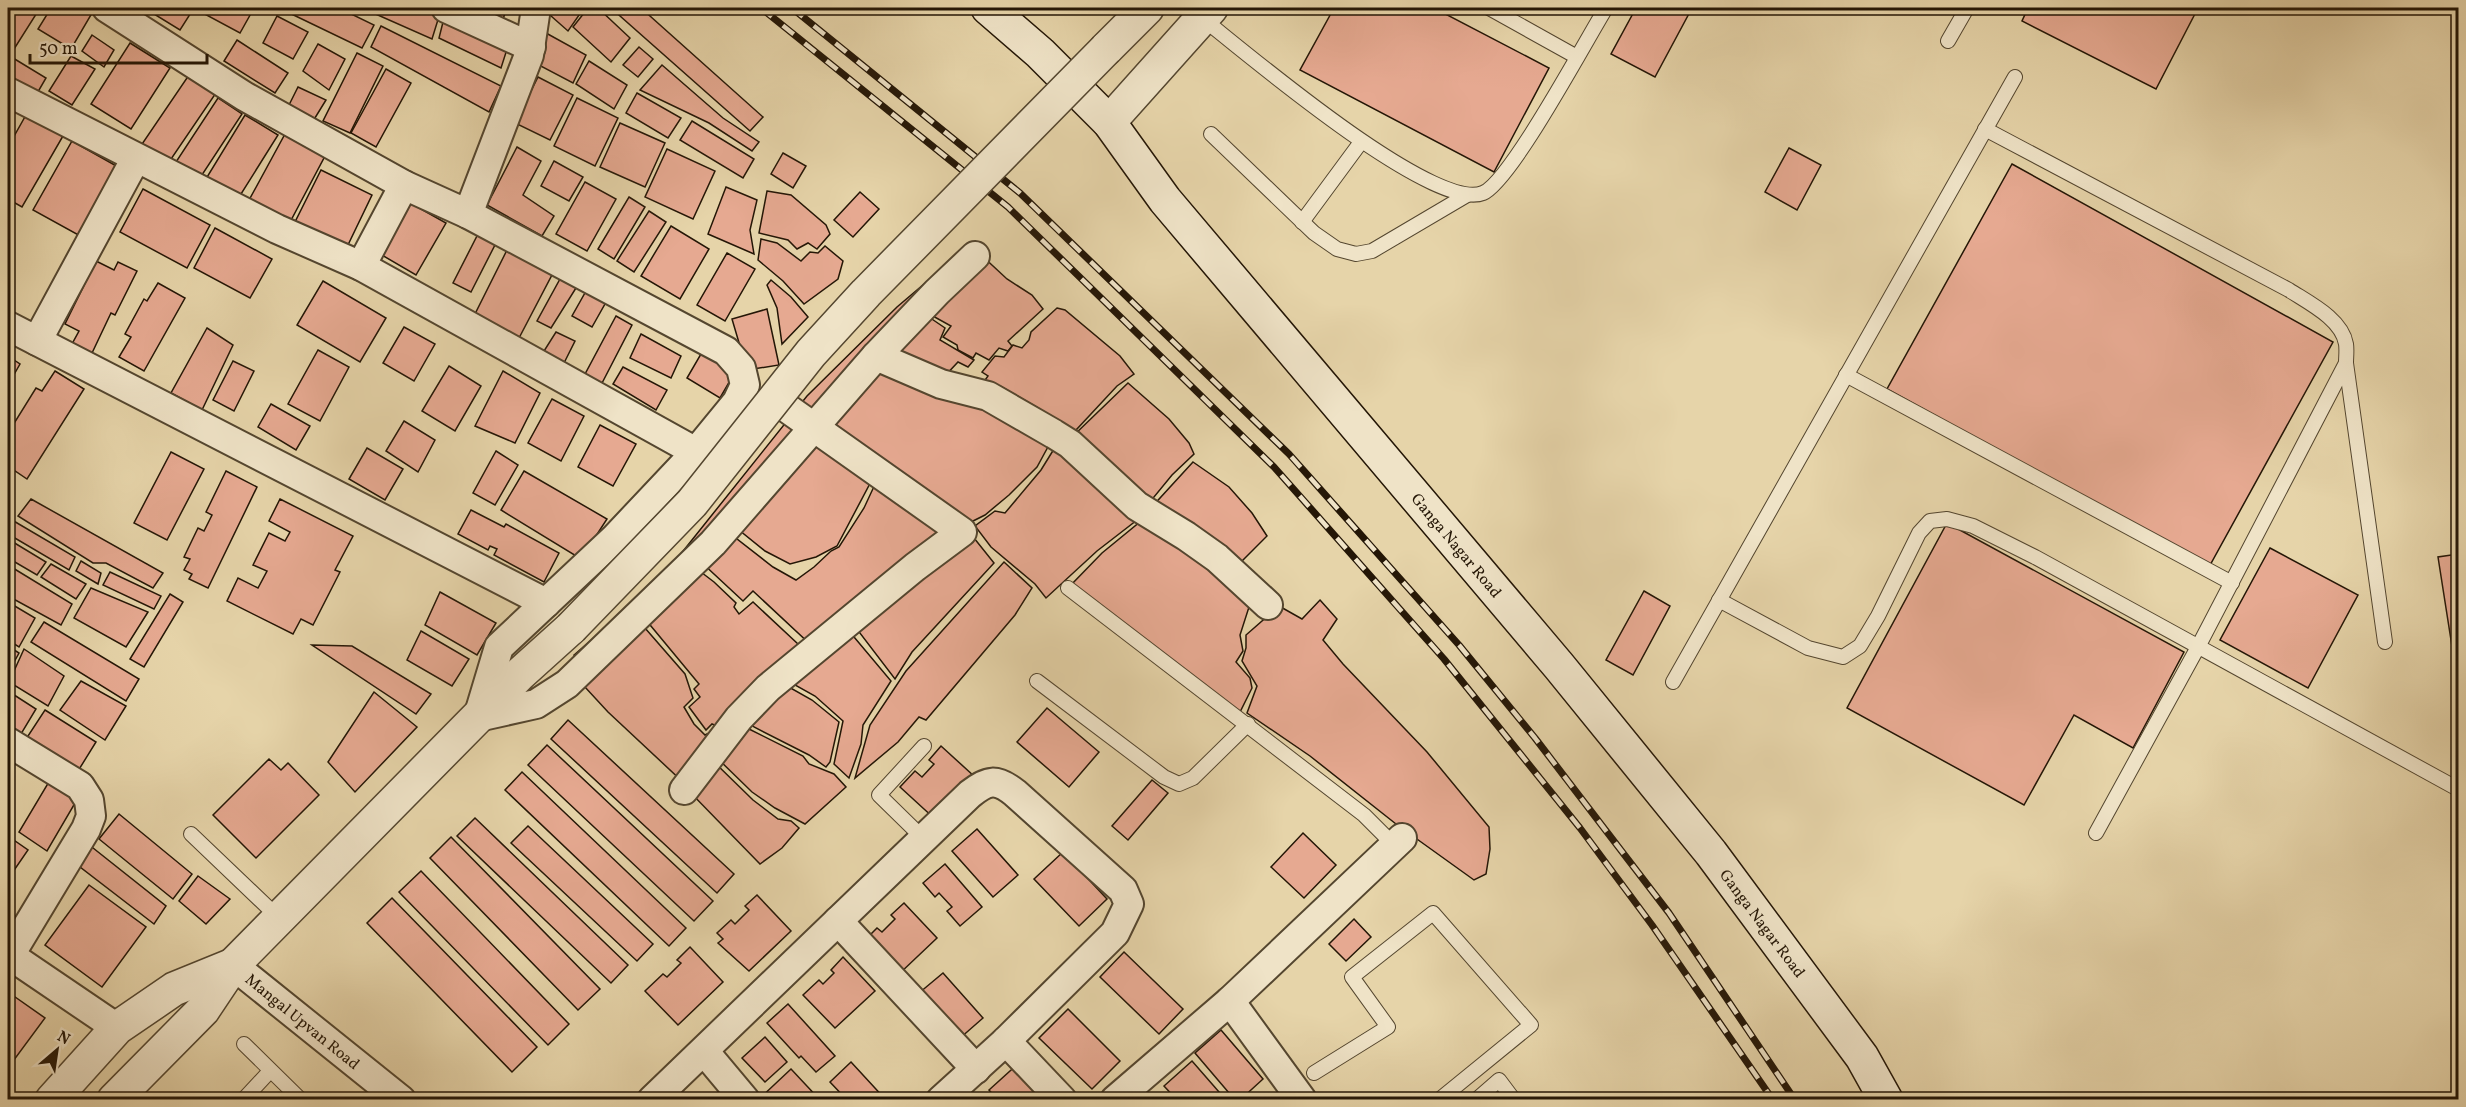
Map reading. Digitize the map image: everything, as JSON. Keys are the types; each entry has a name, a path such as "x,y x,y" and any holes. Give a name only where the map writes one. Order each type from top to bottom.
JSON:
{"street":[{"path":"107,8 244,96 404,185 468,214 726,351 741,368 745,385 737,402 696,452 614,539 499,647 478,717"},
{"path":"446,8 531,47"},
{"path":"468,214 531,47 536,8"},
{"name":"Ganga Nagar Road","path":"988,8 1040,53 1109,122 1165,200 1559,666 1711,853 1862,1057 1886,1100"},
{"path":"114,1100 203,1010 233,965 520,674 571,628 692,503 811,354 866,293 1147,8"},
{"path":"1109,122 1206,13"},
{"path":"8,93 277,229 361,266 696,452"},
{"path":"37,341 136,158"},
{"path":"361,266 404,185"},
{"path":"478,717 536,705 567,684 713,543 876,356 975,256"},
{"path":"8,326 546,603"},
{"path":"876,356 941,384 988,396 1070,444 1137,506 1217,558 1268,605"},
{"path":"684,790 739,718 768,688 915,567 962,532 774,399"},
{"path":"8,742 80,786 89,800 91,816 86,829 9,954 117,1028"},
{"path":"652,1100 982,784 994,782 1004,785 1123,890 1129,904 1115,933 1006,1041 941,1100"},
{"path":"1115,1100 1230,1000 1399,842"},
{"path":"838,921 976,1068"},
{"path":"52,1100 117,1028 174,988 233,965"},
{"name":"Mangal Upvan Road","path":"233,965 400,1100"},
{"path":"1230,1000 1302,1100"},
{"path":"1006,1041 1062,1100"},
{"path":"704,1051 745,1100"}],"lane":[{"path":"1489,8 1576,57"},
{"path":"1206,13 1361,142 1442,189 1467,195 1484,193 1501,178 1524,146 1606,8"},
{"path":"1948,41 1967,8"},
{"path":"1673,682 2015,77"},
{"path":"1985,129 2289,290 2337,326 2346,343 2346,363 2385,642"},
{"path":"1211,134 1302,222 1337,249 1356,254 1372,251 1467,195"},
{"path":"1302,222 1361,142"},
{"path":"2096,833 2198,647 2346,363"},
{"path":"1846,375 2232,583"},
{"path":"1719,600 1808,648 1842,657 1860,646 1878,616 1919,533 1930,521 1947,519 1973,526 2035,557 2458,789"},
{"path":"1068,588 1399,842"},
{"path":"1037,681 1164,777 1179,784 1193,778 1248,724"},
{"path":"924,746 879,795 924,839"},
{"path":"191,834 280,919"},
{"path":"1314,1073 1388,1027 1352,977 1433,913 1531,1025 1439,1100"},
{"path":"244,1044 301,1100"},
{"path":"243,1100 270,1071"},
{"path":"1476,1100 1499,1080 1514,1100"}],"building":[{"path":"9,8 40,8 9,57 8,10"},
{"path":"51,8 95,8 71,49 38,29"},
{"path":"158,8 194,8 180,30 154,14"},
{"path":"201,8 254,8 240,33 199,11"},
{"path":"279,8 339,8 374,25 362,48"},
{"path":"362,8 435,8 441,10 432,39"},
{"path":"480,8 507,8 499,30 474,20"},
{"path":"542,8 584,8 568,31"},
{"path":"588,8 598,8 630,38 611,62 573,27"},
{"path":"611,8 641,8 763,117 750,131"},
{"path":"1334,8 1434,8 1549,68 1494,172 1300,70"},
{"path":"1636,8 1692,8 1655,77 1611,54"},
{"path":"2028,8 2198,8 2156,89 2022,21"},
{"path":"445,14 509,43 501,68 439,38"},
{"path":"277,16 308,32 293,59 263,43"},
{"path":"381,26 501,86 489,112 371,47"},
{"path":"546,33 586,55 573,83 533,62"},
{"path":"92,35 114,50 104,67 82,51"},
{"path":"237,40 288,73 275,93 224,61"},
{"path":"130,43 170,68 131,129 91,104"},
{"path":"318,44 345,59 329,90 303,71"},
{"path":"639,47 653,59 638,77 623,65"},
{"path":"357,53 383,66 350,133 323,121"},
{"path":"71,56 95,69 72,105 49,91"},
{"path":"13,58 46,78 35,97 8,81 8,67"},
{"path":"589,61 627,85 614,109 576,84"},
{"path":"662,65 723,118 759,142 752,151 709,123 640,90"},
{"path":"386,69 411,83 376,147 351,133"},
{"path":"191,72 218,90 167,165 140,147"},
{"path":"538,77 573,95 550,140 515,123"},
{"path":"298,87 326,100 310,126 284,115"},
{"path":"637,93 681,118 668,138 626,113"},
{"path":"218,98 242,114 198,181 174,165"},
{"path":"577,98 618,118 595,166 554,146"},
{"path":"26,115 63,136 22,207 8,199 8,147"},
{"path":"245,115 278,135 236,202 204,182"},
{"path":"692,121 754,159 743,178 680,140"},
{"path":"620,123 665,143 645,187 600,167"},
{"path":"285,134 325,156 289,224 248,202"},
{"path":"72,141 120,168 82,237 33,210"},
{"path":"517,147 541,161 523,195 554,216 542,236 487,205"},
{"path":"1789,148 1821,165 1797,210 1765,192"},
{"path":"667,149 715,171 693,219 645,197"},
{"path":"783,153 806,166 793,188 771,174"},
{"path":"554,161 583,177 569,201 541,186"},
{"path":"2012,164 2333,342 2209,567 1887,389"},
{"path":"321,170 372,195 346,249 294,224"},
{"path":"585,182 616,199 587,251 556,234"},
{"path":"726,187 757,200 750,230 754,254 708,234"},
{"path":"143,189 210,225 187,268 120,232"},
{"path":"767,191 791,195 826,225 830,234 817,249 808,243 797,249 788,240 759,233"},
{"path":"860,192 879,209 853,237 834,220"},
{"path":"629,197 645,207 614,259 598,249"},
{"path":"405,200 446,223 416,275 375,251"},
{"path":"649,211 666,222 634,272 617,261"},
{"path":"671,226 709,249 680,299 641,276"},
{"path":"215,228 272,259 250,298 194,268"},
{"path":"479,232 497,241 471,292 453,283"},
{"path":"761,239 777,243 801,261 810,252 818,253 825,246 843,261 838,279 804,304 783,281 758,260"},
{"path":"508,248 554,271 519,338 474,316"},
{"path":"727,253 755,269 725,321 697,305"},
{"path":"979,253 1007,279 1032,295 1043,309 1008,341 1012,346 1008,351 999,348 989,360 976,353 973,358 958,350 957,345 943,337 951,326 922,310"},
{"path":"96,261 114,270 118,262 137,271 115,315 111,313 92,353 72,344 79,331 65,324"},
{"path":"937,273 583,667 574,655 627,609 672,565 807,396 897,307"},
{"path":"560,279 576,288 551,328 537,321"},
{"path":"771,280 791,297 808,317 782,344 777,308 767,285"},
{"path":"323,281 386,318 360,362 297,325"},
{"path":"158,283 185,298 144,371 119,357 131,337 125,334 144,299 147,301"},
{"path":"590,284 610,295 592,327 572,316"},
{"path":"1057,308 1065,310 1120,356 1134,374 1117,386 1076,430 1066,434 1040,409 1000,386 994,390 983,383 988,376 982,372 995,356 1004,357 1013,345 1022,348 1029,340 1031,332"},
{"path":"767,309 779,365 747,370 732,319"},
{"path":"920,311 945,328 940,340 974,360 968,367 958,362 941,380 881,355"},
{"path":"616,316 632,325 601,385 584,376"},
{"path":"404,327 435,344 414,381 383,363"},
{"path":"207,328 233,345 202,410 171,393"},
{"path":"556,332 575,341 564,363 544,351"},
{"path":"641,334 681,356 671,378 630,358"},
{"path":"705,347 738,367 720,398 687,378"},
{"path":"318,350 349,367 320,421 288,404"},
{"path":"8,356 20,364 8,385"},
{"path":"233,361 254,371 234,411 213,400"},
{"path":"875,361 1029,426 1049,445 1037,467 985,515 967,524 826,421"},
{"path":"449,366 481,386 455,431 422,411"},
{"path":"623,367 667,390 656,410 613,384"},
{"path":"55,371 84,389 27,479 8,466 8,443 12,436 8,433 36,388 42,391"},
{"path":"503,371 540,393 515,443 475,426"},
{"path":"1128,383 1169,419 1189,443 1194,454 1172,475 1145,508 1071,438"},
{"path":"552,399 584,416 561,461 528,443"},
{"path":"271,404 310,426 296,450 258,427"},
{"path":"404,421 435,440 418,472 386,451"},
{"path":"600,425 636,444 613,486 578,467"},
{"path":"817,438 875,474 837,546 816,557 790,564 765,551 734,526"},
{"path":"367,448 403,469 385,500 349,479"},
{"path":"1054,449 1137,520 1097,551 1046,598 1035,584 991,547 975,526 995,511 1005,513 1041,470"},
{"path":"496,451 518,465 495,505 473,493"},
{"path":"171,452 204,469 167,540 134,523"},
{"path":"1193,462 1229,487 1252,513 1267,536 1234,569 1150,509"},
{"path":"226,471 257,487 208,588 189,579 192,574 184,570 190,559 184,557 198,528 204,531 212,515 206,512"},
{"path":"524,471 607,519 581,559 501,510"},
{"path":"877,480 945,527 812,646 753,591 743,601 700,561 728,532 773,567 796,580 839,547 864,508"},
{"path":"31,499 163,573 153,588 106,563 93,563 18,516"},
{"path":"280,499 353,536 335,570 340,572 313,625 301,619 293,634 227,601 238,578 258,588 267,571 253,565 269,533 285,541 290,532 269,521"},
{"path":"471,510 504,527 506,524 559,553 544,582 494,555 497,549 490,546 488,550 458,534"},
{"path":"1146,517 1234,582 1250,604 1240,635 1243,651 1236,662 1250,678 1252,688 1240,712 1071,585 1102,553"},
{"path":"12,520 75,557 69,570 8,534 8,527"},
{"path":"1947,523 2184,652 2133,748 2074,715 2024,805 1847,708"},
{"path":"970,533 994,563 912,652 895,679 853,624"},
{"path":"8,539 46,562 37,575 8,558"},
{"path":"2270,548 2358,595 2308,688 2220,640"},
{"path":"2458,554 2458,672 2456,672 2438,557"},
{"path":"81,561 101,573 98,584 76,571"},
{"path":"1004,562 1032,588 1015,615 926,720 919,717 898,742 855,778 870,725 906,671"},
{"path":"51,564 86,584 76,599 41,577"},
{"path":"8,565 72,604 61,625 8,596"},
{"path":"693,566 736,603 734,607 739,614 753,602 798,644 721,728 712,724 706,730 689,707 700,697 694,689 699,684 641,614"},
{"path":"110,572 161,596 154,609 103,585"},
{"path":"91,588 148,612 126,647 74,618"},
{"path":"1644,591 1670,606 1633,675 1606,660"},
{"path":"440,592 496,623 477,655 425,625"},
{"path":"170,594 183,602 144,667 130,659"},
{"path":"1320,600 1337,619 1323,640 1427,752 1489,827 1490,849 1486,874 1474,880 1396,824 1310,756 1247,713 1257,686 1242,661 1246,648 1246,635 1279,606 1302,619"},
{"path":"8,602 35,618 19,647 8,640"},
{"path":"638,620 685,674 693,698 684,707 694,724 705,735 713,731 685,784 608,712 584,686"},
{"path":"44,622 139,679 126,701 31,642"},
{"path":"421,631 469,659 452,686 407,660"},
{"path":"849,631 891,681 863,725 861,744 849,778 834,764 843,721 815,696 786,680"},
{"path":"312,645 352,646 431,694 416,714"},
{"path":"8,646 19,653 8,673"},
{"path":"24,649 64,676 48,706 9,682"},
{"path":"81,681 126,706 105,740 60,710"},
{"path":"780,682 812,700 839,722 830,762 826,767 809,755 754,727 743,717"},
{"path":"8,691 36,709 18,739 8,731"},
{"path":"374,692 417,727 355,792 328,762"},
{"path":"1047,708 1099,752 1069,787 1017,742"},
{"path":"45,710 96,742 78,771 26,739"},
{"path":"568,720 734,874 717,893 551,739"},
{"path":"749,729 803,756 809,764 834,774 846,787 805,824 775,808 752,792 714,755 732,738"},
{"path":"547,745 713,901 694,921 528,765"},
{"path":"941,746 975,777 936,820 900,787 915,771 922,777 934,764 929,760"},
{"path":"269,759 281,770 288,763 319,795 256,858 213,815"},
{"path":"711,759 753,800 778,819 791,821 799,828 782,848 760,864 687,789"},
{"path":"522,772 686,928 669,946 505,790"},
{"path":"50,780 78,798 47,851 19,832"},
{"path":"1152,780 1168,793 1128,840 1112,826"},
{"path":"119,814 192,874 173,899 99,839"},
{"path":"475,818 628,965 611,983 457,836"},
{"path":"528,826 653,944 637,961 511,843"},
{"path":"977,829 1018,875 993,897 952,851"},
{"path":"1303,833 1336,865 1304,898 1271,867"},
{"path":"8,836 28,850 8,879"},
{"path":"451,837 600,989 578,1010 430,858"},
{"path":"83,840 166,906 154,924 71,860"},
{"path":"1063,852 1107,899 1079,926 1034,879"},
{"path":"945,864 982,907 960,926 947,911 952,907 939,893 935,897 923,883"},
{"path":"421,871 569,1024 548,1045 399,892"},
{"path":"198,876 230,899 206,924 179,901"},
{"path":"89,885 146,927 102,987 45,945"},
{"path":"757,895 791,931 749,971 718,943 723,939 717,933 731,920 735,924 749,910 745,906"},
{"path":"392,898 537,1047 512,1072 367,923"},
{"path":"904,903 937,938 898,975 865,940 877,928 882,932 895,919 891,915"},
{"path":"1354,919 1371,937 1346,961 1329,944"},
{"path":"690,947 723,982 678,1025 645,991 663,974 667,977 681,963 677,960"},
{"path":"1124,952 1183,1009 1159,1034 1100,977"},
{"path":"843,957 875,991 835,1028 803,995 819,980 823,984 834,973 831,970"},
{"path":"943,973 983,1018 959,1039 919,993"},
{"path":"8,992 45,1018 8,1068"},
{"path":"788,1004 835,1056 816,1072 801,1056 799,1058 767,1023"},
{"path":"1068,1009 1120,1061 1092,1089 1039,1038"},
{"path":"1221,1030 1263,1079 1240,1100 1235,1100 1195,1053"},
{"path":"765,1037 787,1062 765,1082 742,1058"},
{"path":"1021,1061 1057,1100 998,1100 989,1090"},
{"path":"1192,1061 1226,1100 1177,1100 1164,1086"},
{"path":"851,1062 886,1100 847,1100 830,1082"},
{"path":"791,1069 820,1100 759,1099"}],"railway":[{"path":"761,8 1008,207 1274,467 1444,659 1580,828 1652,925 1773,1100"},
{"path":"792,8 1020,193 1289,454 1459,645 1535,738 1669,913 1795,1100"}]}
